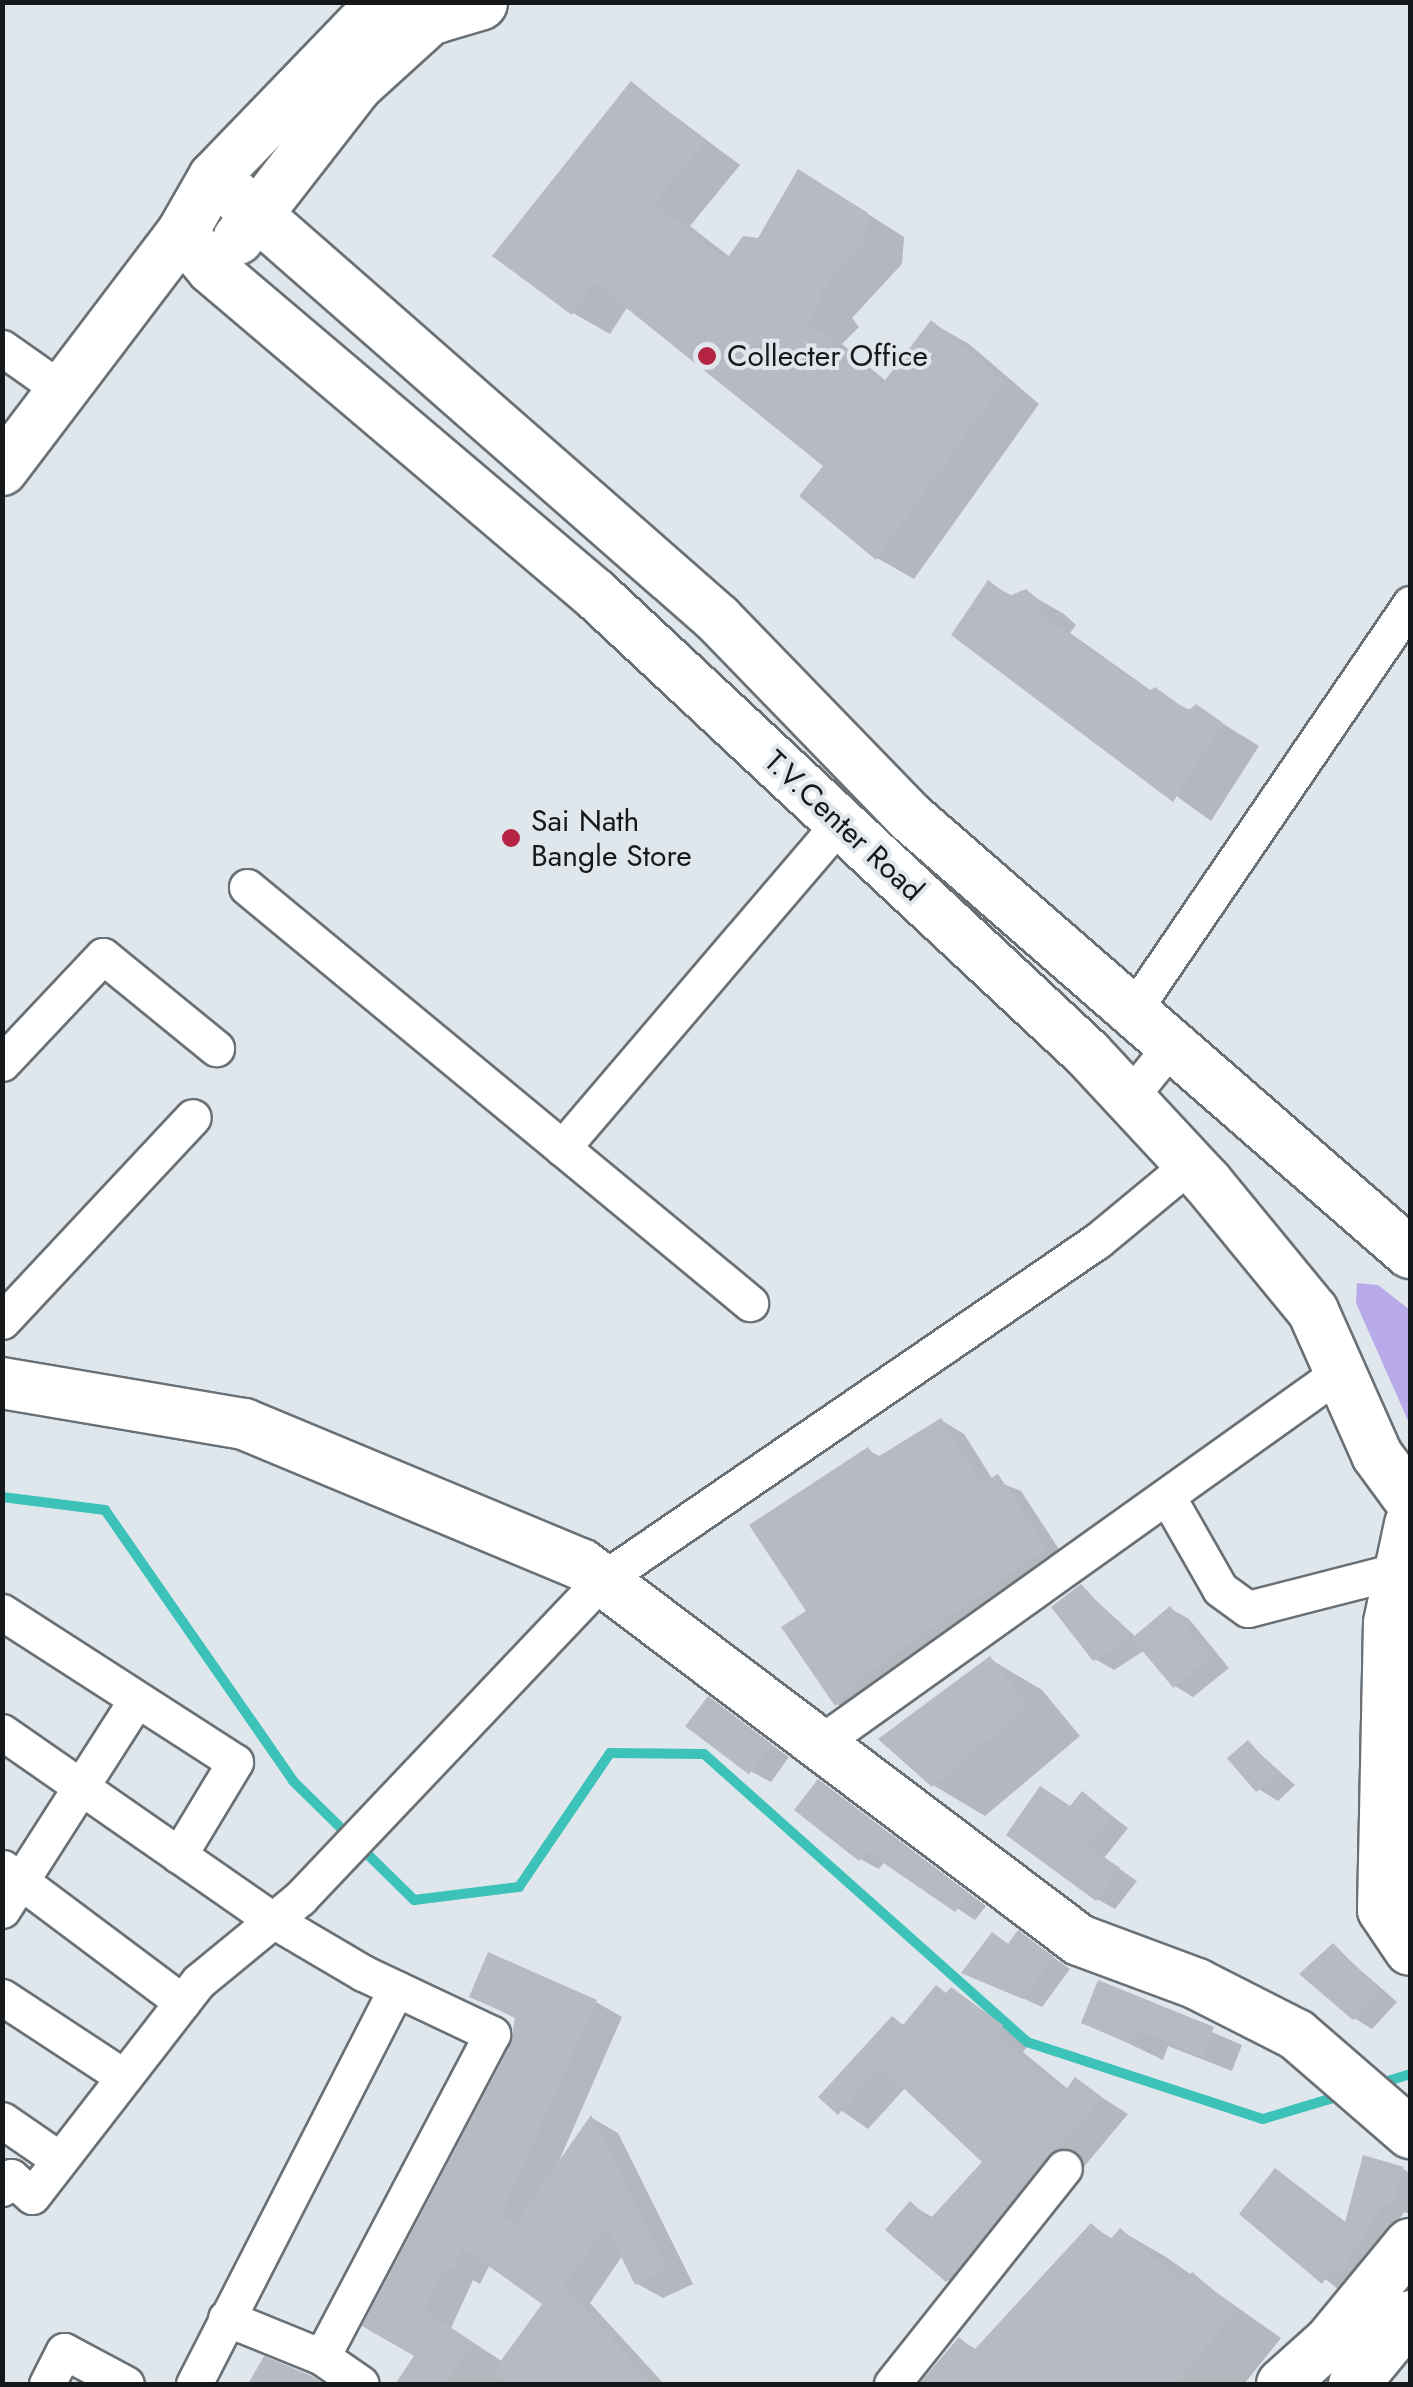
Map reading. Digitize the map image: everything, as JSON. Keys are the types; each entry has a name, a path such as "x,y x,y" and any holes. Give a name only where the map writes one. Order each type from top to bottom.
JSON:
{"street":[{"path":"197,251 214,177 426,6"},
{"path":"2,470 58,388 197,251 258,215 356,86 426,6"},
{"name":"T.V.Center Road","path":"214,177 718,619 911,818 1410,1253"},
{"name":"T.V.Center Road","path":"197,251 596,594 1129,1098 1190,1164 1313,1311 1377,1455 1410,1500"},
{"path":"2,348 58,388"},
{"path":"1132,1012 1410,604"},
{"path":"748,736 790,694"},
{"path":"562,1148 840,823"},
{"path":"248,887 750,1303"},
{"path":"2,1063 103,956 216,1048"},
{"path":"1129,1098 1171,1046"},
{"path":"2,1321 193,1117"},
{"path":"2,2188 11,2177 32,2196 182,2002 286,1909 602,1580 1097,1241 1190,1164"},
{"path":"820,1744 1340,1372"},
{"path":"2,1382 244,1424 581,1564 1079,1940 1197,1984 1322,2053 1410,2133"},
{"path":"1167,1496 1220,1588 1248,1610 1406,1547"},
{"path":"1406,1547 1388,1623 1384,1910 1410,1950"},
{"path":"2,1612 234,1762 179,1855"},
{"path":"137,1699 82,1787 9,1886 182,2002"},
{"path":"2,1732 179,1855 286,1909 396,1988 492,2034 322,2357"},
{"path":"194,2384 396,1988"},
{"path":"2,1997 124,2077"},
{"path":"2,2120 60,2160"},
{"path":"892,2384 1064,2168"},
{"path":"1282,2384 1330,2341 1410,2244"},
{"path":"1354,2384 1410,2316"},
{"path":"226,2318 322,2357 360,2384"},
{"path":"47,2384 64,2352 126,2384"}],"shaded area":[{"path":"1357,1283 1378,1285 1410,1310 1410,1425 1356,1303"}],"building":[{"path":"631,81 705,142 655,203 726,260 743,236 758,238 798,169 868,213 865,242 817,296 823,304 807,321 882,384 931,320 1004,381 876,560 799,496 823,466 594,282 572,315 492,256"},
{"path":"988,580 1009,596 1026,589 1041,602 1035,610 1149,691 1155,687 1188,711 1196,704 1223,723 1173,802 951,635"},
{"path":"941,1418 982,1484 998,1474 1047,1549 854,1683 858,1690 835,1706 781,1627 806,1611 749,1525 868,1447 876,1458"},
{"path":"1081,1584 1131,1638 1093,1661 1051,1607"},
{"path":"1170,1606 1212,1656 1173,1688 1132,1638"},
{"path":"990,1656 1029,1706 932,1787 878,1739"},
{"path":"708,1696 772,1744 749,1774 685,1726"},
{"path":"1248,1740 1278,1774 1256,1792 1227,1758"},
{"path":"818,1779 970,1894 955,1912 866,1851 859,1861 794,1810"},
{"path":"1040,1786 1070,1806 1082,1791 1112,1816 1088,1846 1120,1868 1096,1901 1006,1835"},
{"path":"1018,1930 1054,1957 1023,1999 961,1973 992,1932 1008,1944"},
{"path":"1333,1943 1380,1991 1353,2020 1299,1974"},
{"path":"488,1952 597,2000 501,2216 515,2224 591,2115 667,2268 635,2285 606,2226 564,2286 653,2384 510,2384 492,2373 542,2304 463,2248 453,2270 445,2267 425,2310 474,2343 445,2384 395,2384 414,2356 362,2326 511,2043 515,2017 469,1997"},
{"path":"1098,1980 1214,2027 1203,2057 1139,2031 1133,2045 1081,2023"},
{"path":"936,1985 946,1993 951,1987 1003,2025 996,2034 1065,2091 1075,2077 1102,2097 946,2282 885,2230 910,2201 930,2219 982,2162 881,2067 838,2115 818,2097 892,2016 903,2025"},
{"path":"1363,2155 1404,2167 1393,2206 1384,2203 1341,2273 1332,2270 1322,2284 1239,2214 1275,2168 1345,2222"},
{"path":"1091,2223 1110,2240 1120,2228 1183,2283 1192,2272 1237,2310 1176,2384 919,2384 959,2337 974,2350"},
{"path":"264,2356 312,2376 324,2384 248,2384"}],"waterway":[{"path":"2,1497 105,1510 293,1781 414,1900 519,1887 610,1753 704,1754 1027,2042 1263,2119 1343,2095"},
{"path":"1378,2084 1410,2074"}],"place":[{"name":"Collecter Office","path":"707,356"},
{"name":"Sai Nath Bangle Store","path":"511,838"}]}
